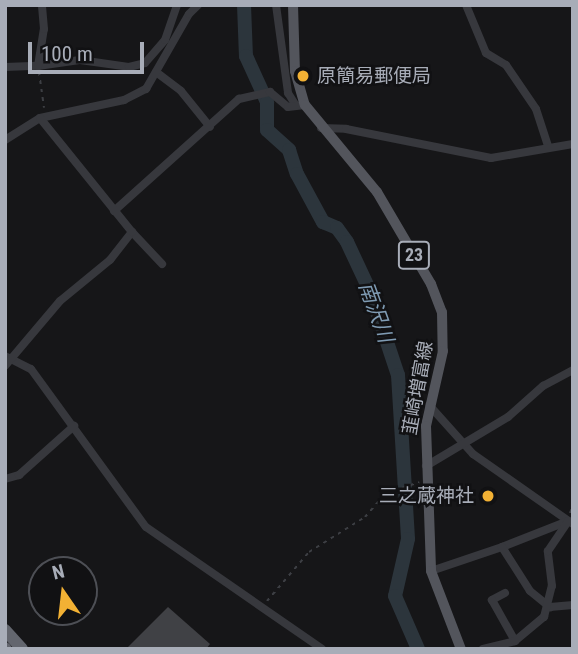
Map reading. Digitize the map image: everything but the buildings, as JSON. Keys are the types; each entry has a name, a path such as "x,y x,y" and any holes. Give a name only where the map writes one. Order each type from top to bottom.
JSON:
{"highway":[{"path":"5,631 22,649"}],"main road":[{"name":"韮崎増富線","path":"292,5 295,71 301,106 377,192 438,298 444,338 429,405 426,467 431,571 461,649"}],"street":[{"path":"38,66 44,29 42,5"},
{"path":"5,140 43,117 124,100 146,89 179,22 177,5"},
{"path":"5,67 80,60 134,66 145,63 179,22 198,5"},
{"path":"276,5 288,93 301,106"},
{"path":"466,5 486,53 506,65 536,109 548,147"},
{"path":"156,72 181,91 210,127"},
{"path":"114,211 239,99 258,92 270,92 288,107 301,106"},
{"path":"43,117 114,211 162,264"},
{"path":"321,128 367,132 491,158 573,144"},
{"path":"5,366 9,356 60,301 110,260 132,232"},
{"path":"9,356 31,369 146,527 264,605 323,649"},
{"path":"426,467 461,443 508,417 543,386 573,370"},
{"path":"429,405 461,443 570,522"},
{"path":"5,479 19,475 74,426"},
{"path":"431,571 570,522"},
{"path":"550,607 548,551 570,522"},
{"path":"502,547 530,591 550,607"},
{"path":"505,593 492,600 514,641"},
{"path":"483,649 514,641 550,607 573,605"}],"path":[{"path":"38,66 43,117"},
{"path":"264,605 309,552 365,517 390,490 427,480"}],"waterway":[{"name":"南沢川","path":"244,5 246,56 267,102 267,130 289,150 297,174 323,222 337,228 347,242 370,291 398,375 408,539 395,596 418,649"}],"place":[{"name":"原簡易郵便局","path":"303,76"},
{"name":"三之蔵神社","path":"488,496"}]}
